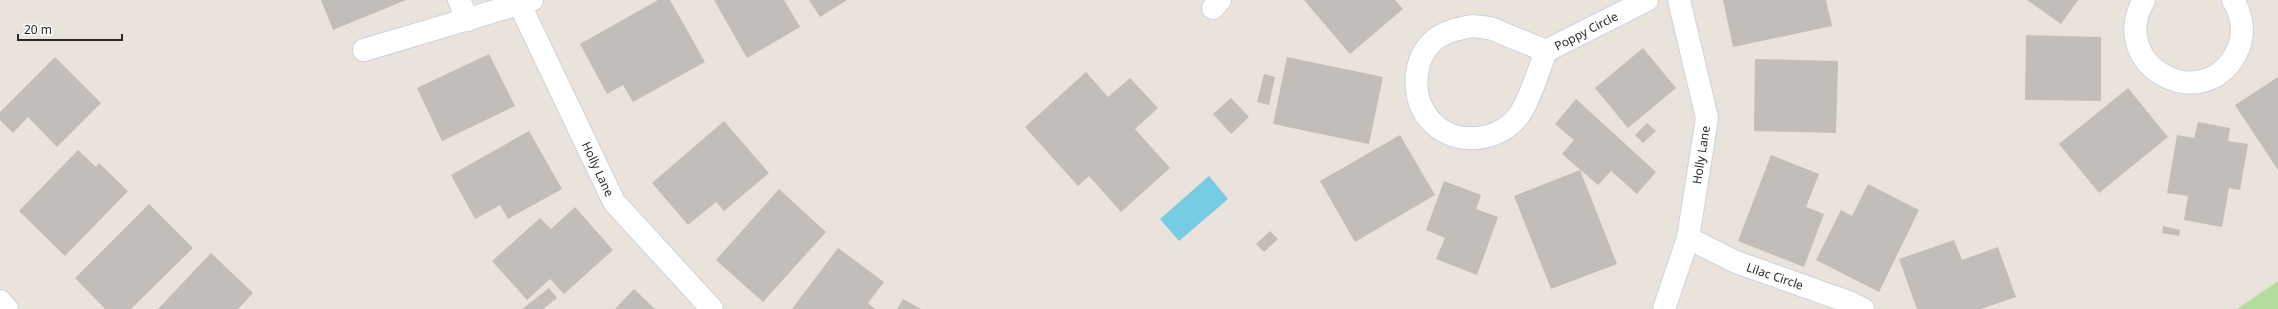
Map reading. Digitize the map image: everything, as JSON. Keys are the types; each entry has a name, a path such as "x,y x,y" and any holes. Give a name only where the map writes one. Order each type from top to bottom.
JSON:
{"street":[{"name":"Poppy Circle","path":"1546,51 1490,28 1472,26 1455,29 1439,36 1426,49 1419,65 1416,82 1419,102 1429,119 1444,131 1463,138 1482,138 1501,132 1516,120 1526,103 1546,51 1647,0"},
{"name":"Holly Lane","path":"1664,309 1688,238 1707,118 1679,0"},
{"path":"2144,0 2138,10 2135,27 2137,45 2145,60 2158,73 2173,80 2191,83 2208,79 2223,71 2234,57 2241,41 2242,24 2238,2"},
{"name":"Holly Lane","path":"364,50 464,10 526,2 614,202 712,309"},
{"name":"Lilac Circle","path":"1688,238 1736,262 1849,302 1863,309"},
{"path":"0,301 7,309"}],"green space":[{"path":"2278,281 2278,309 2237,309"}],"water":[{"path":"1209,176 1228,199 1179,241 1160,219"}],"building":[{"path":"321,0 406,0 333,30"},
{"path":"658,0 670,0 705,62 633,102 623,85 607,94 580,44"},
{"path":"714,0 784,0 800,27 747,58"},
{"path":"809,0 847,0 820,17"},
{"path":"1304,0 1395,0 1403,9 1350,54"},
{"path":"1723,0 1826,0 1832,26 1733,47"},
{"path":"2027,0 2078,0 2061,24"},
{"path":"2026,35 2101,37 2101,101 2025,100"},
{"path":"1643,48 1676,88 1628,128 1595,88"},
{"path":"489,54 515,106 442,141 417,88"},
{"path":"55,57 101,103 57,147 28,117 13,133 0,120 0,112"},
{"path":"1287,57 1383,77 1369,144 1273,124"},
{"path":"1755,59 1838,61 1836,133 1754,131"},
{"path":"1086,72 1108,97 1130,78 1158,108 1135,129 1170,168 1121,212 1089,176 1078,186 1025,127"},
{"path":"1264,74 1275,77 1269,105 1257,102"},
{"path":"2278,77 2278,170 2235,105"},
{"path":"2128,88 2168,137 2099,193 2059,144"},
{"path":"1231,98 1249,117 1231,134 1213,114"},
{"path":"1576,99 1656,172 1637,194 1611,171 1598,185 1562,154 1574,140 1555,124"},
{"path":"724,121 769,173 724,211 716,202 688,225 652,183"},
{"path":"2198,122 2230,128 2228,141 2248,144 2240,190 2229,188 2222,227 2184,220 2188,196 2167,193 2177,135 2194,138"},
{"path":"1647,123 1656,131 1643,143 1635,135"},
{"path":"529,131 562,189 508,219 500,205 475,219 451,175"},
{"path":"1400,135 1435,195 1355,242 1320,181"},
{"path":"78,150 96,167 99,163 128,191 65,256 19,211"},
{"path":"1771,155 1819,174 1806,207 1824,214 1804,267 1738,241"},
{"path":"1580,170 1617,264 1551,289 1514,196"},
{"path":"1444,181 1481,195 1476,209 1498,217 1477,275 1436,259 1445,238 1426,230"},
{"path":"1868,184 1919,210 1879,292 1816,260 1841,210 1852,216"},
{"path":"779,189 826,232 763,302 716,260"},
{"path":"149,204 193,248 131,309 105,309 75,278"},
{"path":"575,207 613,250 564,294 550,279 527,300 492,261 540,218 551,229"},
{"path":"2163,226 2180,230 2179,236 2162,233"},
{"path":"1270,231 1278,239 1264,252 1256,244"},
{"path":"1954,240 1962,260 1998,247 2016,297 1981,309 1917,309 1899,259"},
{"path":"838,248 884,282 868,303 875,309 792,309"},
{"path":"211,253 253,293 238,309 158,309"},
{"path":"549,288 557,298 543,309 522,309"},
{"path":"634,289 655,309 615,309"},
{"path":"903,299 921,309 897,309"}]}
